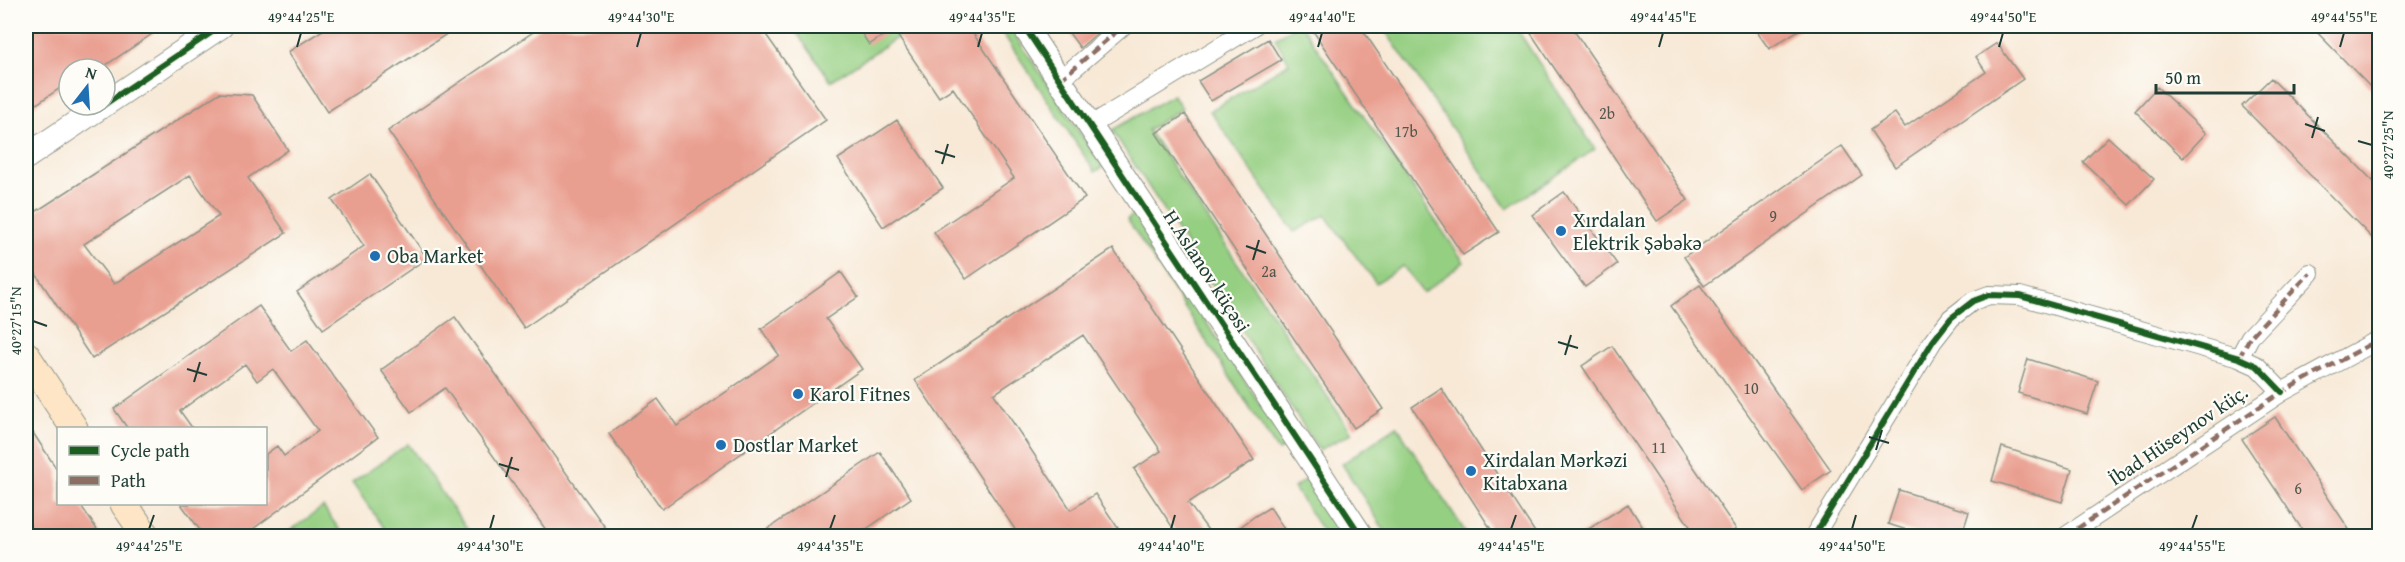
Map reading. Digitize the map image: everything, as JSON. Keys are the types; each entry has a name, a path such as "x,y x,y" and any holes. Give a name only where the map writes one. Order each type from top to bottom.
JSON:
{"main road":[{"path":"26,355 73,427"},
{"path":"125,505 146,537"}],"street":[{"path":"117,95 221,26"},
{"name":"H.Aslanov küçəsi","path":"1024,26 1361,537"},
{"path":"1060,80 1124,26"},
{"path":"1091,126 1254,26"},
{"path":"26,157 85,117"},
{"path":"2239,358 2250,337 2310,273"},
{"path":"1816,536 1933,341 1951,318 1973,301 1989,295 2020,296 2239,358 2257,366 2282,392"},
{"name":"İbad Hüseynov küç.","path":"2066,537 2282,392 2379,339"}],"green space":[{"path":"792,26 915,26 831,81"},
{"path":"998,26 1009,26 1103,167 1095,172"},
{"path":"1295,26 1302,26 1464,262 1423,293 1403,266 1376,283 1325,215 1294,232 1210,111 1289,63 1275,38"},
{"path":"1382,26 1515,26 1595,149 1507,209"},
{"path":"1173,95 1182,108 1148,130 1352,433 1319,450 1112,130"},
{"path":"1135,214 1288,446 1278,451 1127,219"},
{"path":"1397,426 1468,536 1388,536 1342,464"},
{"path":"408,444 472,536 390,536 352,483"},
{"path":"1306,479 1343,536 1326,536 1294,488"},
{"path":"323,507 344,536 283,536"}],"building":[{"path":"26,26 164,26 117,58 57,57 57,90 26,111"},
{"path":"329,26 459,26 327,112 288,52"},
{"path":"542,26 760,26 826,120 524,328 388,131"},
{"path":"857,26 968,26 1085,198 966,279 934,232 1014,178 953,88 939,97 893,29 869,45"},
{"path":"1064,26 1096,26 1100,31 1080,48"},
{"path":"1321,26 1360,26 1499,232 1463,255 1313,31"},
{"path":"1526,26 1571,26 1688,200 1657,221"},
{"path":"1753,26 1805,26 1769,49"},
{"path":"2311,26 2371,26 2379,34 2379,96"},
{"path":"1268,39 1281,60 1211,101 1198,81"},
{"path":"1997,43 2023,79 1895,167 1870,130 1895,113 1905,127 1986,72 1976,57"},
{"path":"2271,78 2379,187 2379,245 2242,106"},
{"path":"2157,87 2206,133 2183,158 2135,111"},
{"path":"219,93 252,95 288,150 248,178 286,233 92,359 26,259 26,218","holes":["190,175 219,216 114,284 84,244"]},
{"path":"1185,114 1383,409 1354,428 1156,133"},
{"path":"897,120 943,188 883,227 838,159"},
{"path":"2108,137 2154,179 2129,205 2083,162"},
{"path":"1842,146 1862,175 1704,286 1684,257"},
{"path":"370,174 427,258 323,329 297,292 364,246 332,200"},
{"path":"1564,192 1617,264 1585,287 1532,215"},
{"path":"1113,249 1254,460 1188,503 1213,537 1179,537 1134,469 1161,451 1083,335 994,394 1071,510 1095,494 1124,537 1020,537 915,380"},
{"path":"841,272 858,297 826,319 862,369 662,509 609,434 658,399 677,426 779,355 761,329"},
{"path":"1700,285 1831,470 1802,490 1671,306"},
{"path":"259,306 291,351 307,340 378,437 242,537 205,537 182,505 267,505 267,453 277,446 284,456 318,431 273,369 257,381 245,364 180,411 192,427 127,427 114,409"},
{"path":"455,317 612,537 551,537 445,388 411,412 381,370"},
{"path":"1612,346 1736,529 1724,537 1697,537 1582,366"},
{"path":"2028,359 2098,381 2087,414 2018,393"},
{"path":"1441,388 1538,537 1496,537 1412,407"},
{"path":"2275,417 2354,537 2307,537 2242,439"},
{"path":"26,422 57,469 57,505 81,505 102,537 37,537 26,519"},
{"path":"2002,447 2072,469 2062,502 1992,481"},
{"path":"880,452 911,498 855,537 756,537"},
{"path":"1899,490 1969,512 1961,537 1929,537 1888,524"},
{"path":"1628,504 1649,537 1576,537"},
{"path":"1270,507 1289,537 1227,537 1255,516"}],"marked path":[{"path":"1060,80 1123,26"},
{"path":"2239,358 2250,337 2310,273"},
{"path":"2066,536 2282,392 2380,339"}],"cycle path":[{"path":"117,96 221,26"},
{"path":"1024,26 1361,536"},
{"path":"1814,536 1933,341 1951,318 1973,301 1989,295 2020,296 2239,358 2257,366 2282,392"}],"place":[{"name":"Xırdalan Elektrik Şəbəkə","path":"1561,231"},
{"name":"Oba Market","path":"375,256"},
{"name":"Karol Fitnes","path":"798,394"},
{"name":"Dostlar Market","path":"721,445"},
{"name":"Xirdalan Mərkəzi Kitabxana","path":"1471,471"}]}
